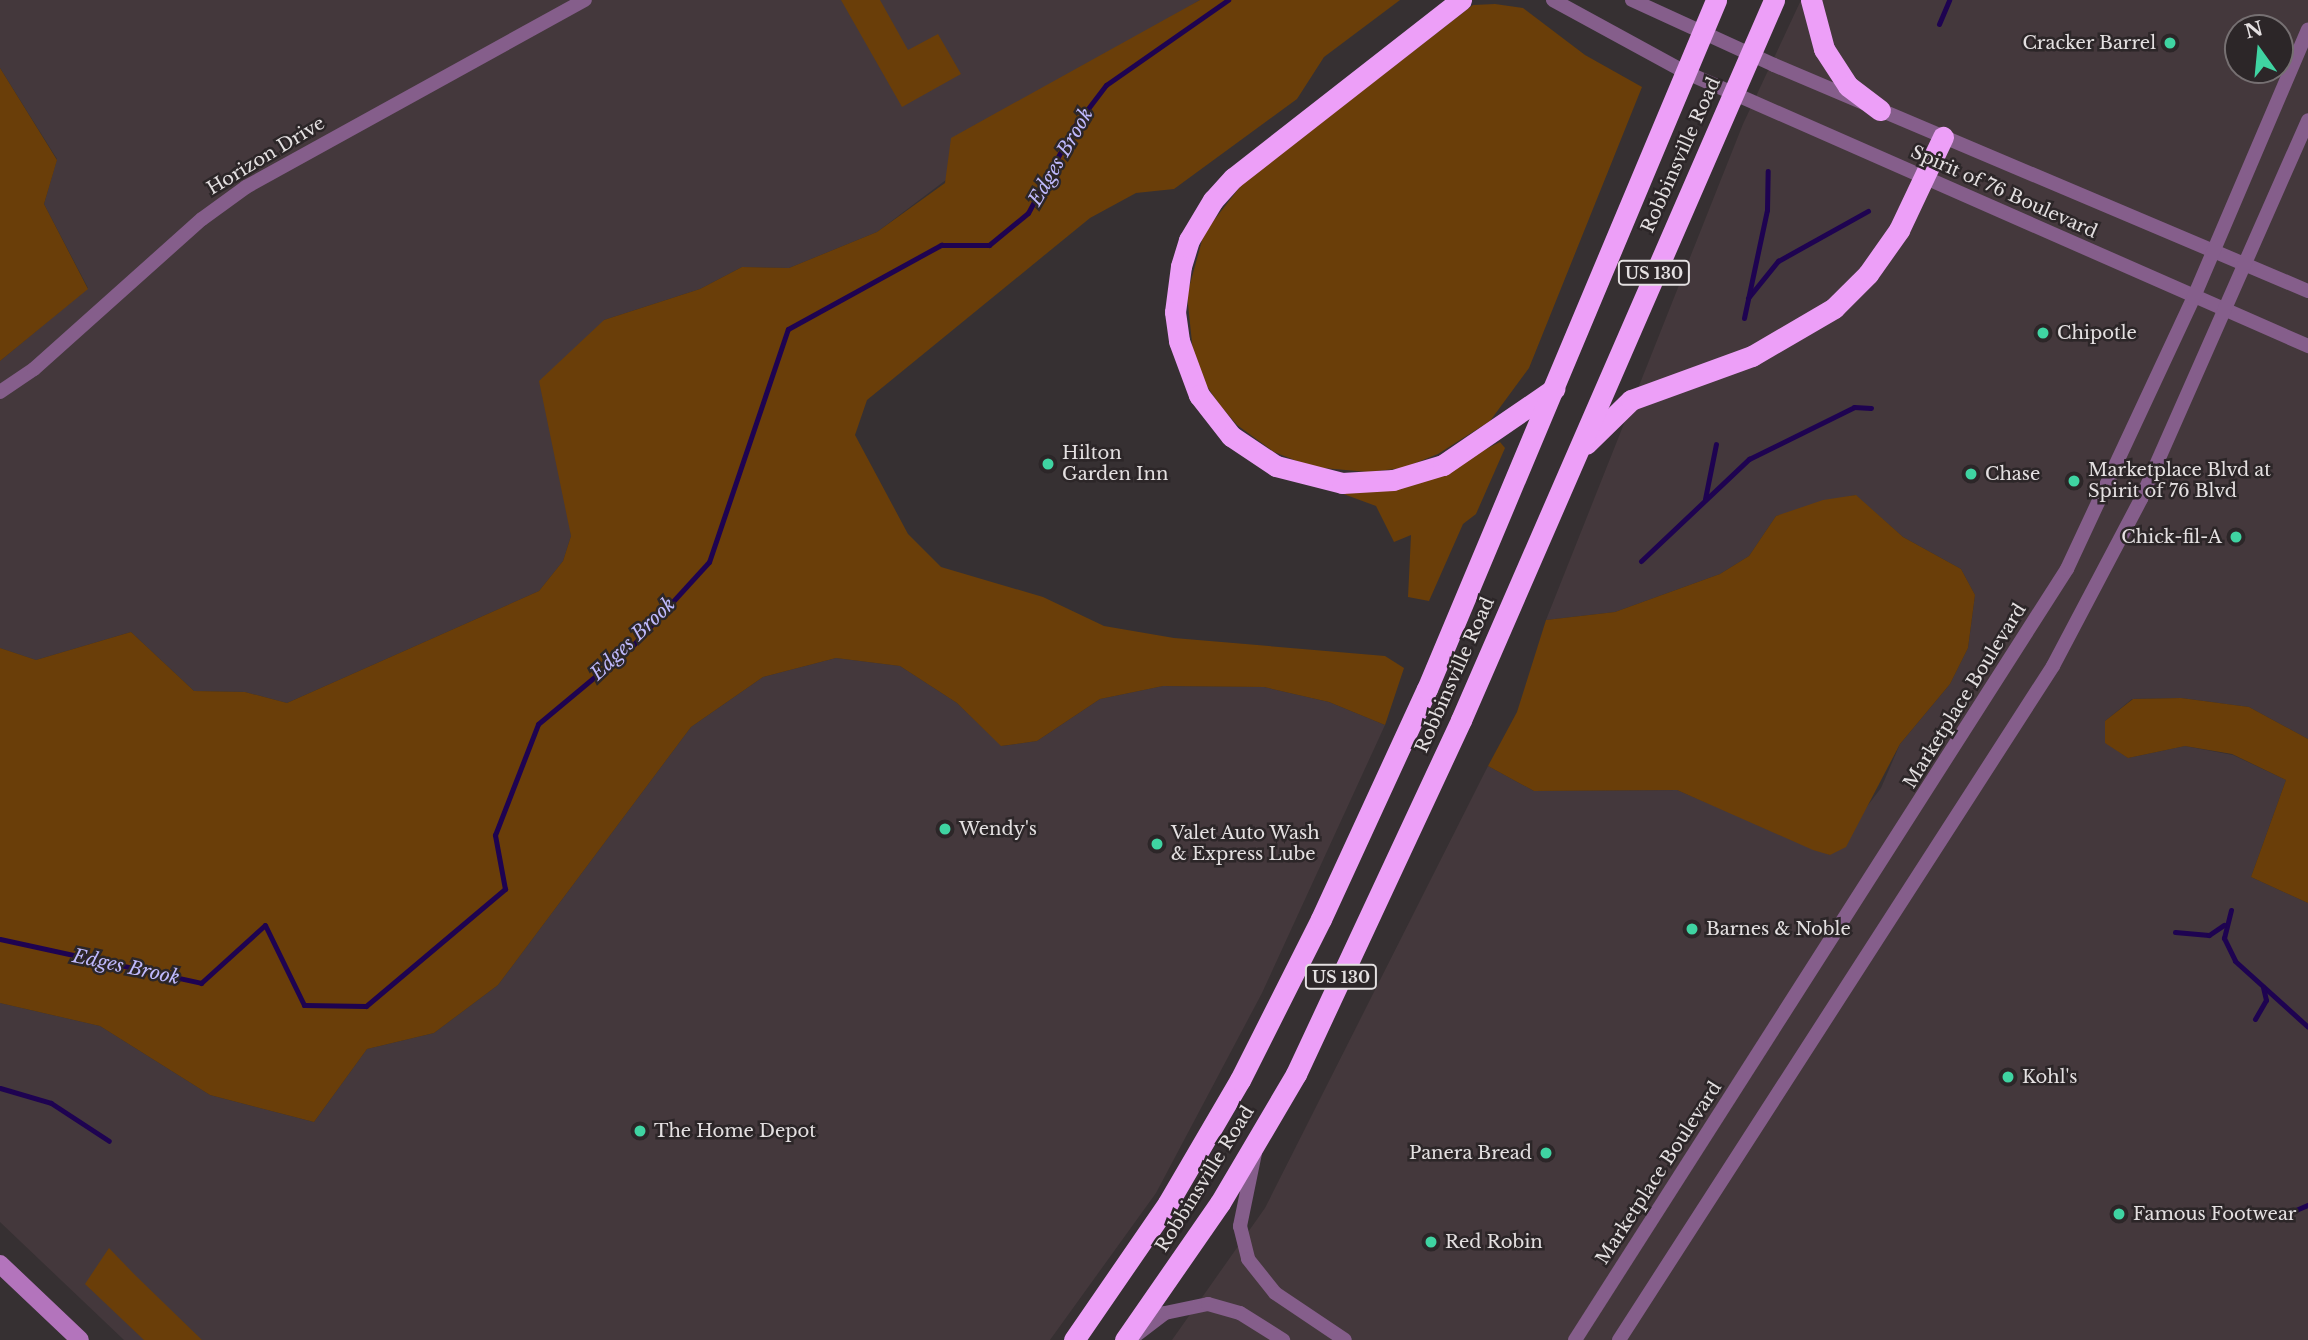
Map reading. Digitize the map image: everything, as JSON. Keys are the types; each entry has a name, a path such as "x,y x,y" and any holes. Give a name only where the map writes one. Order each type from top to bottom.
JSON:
{"highway":[{"path":"1461,0 1233,178 1213,200 1195,228 1181,266 1175,312 1179,341 1199,395 1231,436 1276,466 1342,483 1393,480 1443,465 1554,388"},
{"name":"Robbinsville Road","path":"1074,1340 1168,1203 1247,1067 1421,701 1716,0"},
{"name":"Robbinsville Road","path":"1125,1340 1190,1248 1296,1074 1461,720 1774,0"},
{"path":"1811,0 1824,50 1848,86 1880,110"},
{"path":"1575,456 1631,400 1752,356 1834,308 1884,253 1943,137"}],"main road":[{"path":"0,1264 80,1340"}],"street":[{"name":"Horizon Drive","path":"0,392 42,362 202,219 246,187 585,0"},
{"name":"Spirit of 76 Boulevard","path":"1553,0 1685,72 2193,299 2308,346"},
{"name":"Spirit of 76 Boulevard","path":"1632,0 1880,110 2308,291"},
{"name":"Marketplace Boulevard","path":"1575,1340 1834,940 2067,569 2193,299 2308,30"},
{"path":"1619,1340 2053,666 2141,499 2308,120"},
{"path":"1260,1135 1242,1204 1240,1226 1248,1259 1275,1293 1345,1340"},
{"path":"1130,1340 1166,1312 1209,1304 1240,1312 1283,1340"}],"shaded area":[{"path":"0,0 1200,0 1130,41 877,232 789,268 742,267 700,289 604,320 567,501 571,536 563,561 539,591 287,703 245,692 194,691 131,632 36,660 0,648 0,361 88,288 44,204 57,159 0,68"},
{"path":"841,0 880,0 908,50 938,34 961,74 902,107"},
{"path":"1200,0 1400,0 1324,57 1297,99 1174,189 1136,193 1090,218 867,400 855,435 908,534 941,567 1043,597 1104,626 1174,638 1385,656 1404,668 1385,725 1329,702 1264,687 1163,686 1100,699 1037,741 1001,746 957,703 900,666 836,658 763,677 691,727 498,985 434,1033 367,1049 314,1122 210,1095 100,1026 0,1003 0,648 36,660 131,632 194,691 245,692 287,703 539,591 563,561 571,536 539,381 604,320 700,289 742,267 789,268 877,232 945,183 951,138"},
{"path":"1801,0 2308,0 2308,739 2249,707 2181,698 2132,699 2105,721 2105,742 2128,758 2185,746 2233,755 2286,780 2251,877 2308,903 2308,1340 1172,1340 1265,1208 1488,766 1534,791 1677,790 1830,855 1881,788 1900,744 1950,684 1968,648 1975,595 1961,569 1903,537 1855,495 1776,516 1749,556 1720,574 1615,612 1546,620 1743,124"},
{"path":"1495,4 1523,8 1585,55 1642,87 1529,368 1490,421 1438,454 1403,468 1368,472 1312,467 1274,452 1237,425 1219,404 1202,379 1193,352 1187,295 1204,233 1243,183 1473,5"},
{"path":"0,68 57,160 44,204 88,289 0,361"},
{"path":"1500,442 1505,448 1476,514 1463,524 1429,601 1408,597 1411,535 1394,542 1376,506 1338,492 1417,484"},
{"path":"1856,495 1903,537 1961,569 1975,595 1968,648 1950,684 1900,744 1846,847 1830,855 1813,850 1677,790 1534,791 1488,766 1517,712 1546,620 1615,612 1720,574 1749,556 1776,516 1823,500"},
{"path":"836,658 900,666 957,703 1002,746 1037,741 1100,699 1163,686 1264,687 1329,702 1385,725 1262,993 1156,1193 1050,1340 124,1340 0,1222 0,1003 100,1026 210,1095 314,1122 367,1049 434,1033 498,985 691,727 763,677"},
{"path":"2181,698 2249,707 2308,739 2308,903 2251,877 2286,780 2232,754 2185,746 2128,758 2105,743 2105,721 2133,699"},
{"path":"109,1248 202,1340 144,1340 85,1284"}],"waterway":[{"name":"Edges Brook","path":"0,939 201,983 265,925 304,1005 366,1006 505,889 495,835 538,724 634,644 709,562 788,329 941,245 989,245 1028,213 1074,127 1106,85 1228,0"},
{"path":"1939,24 1949,0"},
{"path":"1744,318 1767,210 1768,171"},
{"path":"1748,298 1778,261 1868,211"},
{"path":"1641,561 1749,459 1854,407 1871,408"},
{"path":"1705,499 1716,444"},
{"path":"2231,910 2224,938 2235,961 2308,1027"},
{"path":"2175,932 2209,935 2224,925"},
{"path":"2255,1019 2266,1000 2263,987"},
{"path":"0,1088 51,1103 109,1141"},
{"path":"2284,1215 2308,1205"}],"place":[{"name":"Cracker Barrel","path":"2170,43"},
{"name":"Chipotle","path":"2043,333"},
{"name":"Hilton Garden Inn","path":"1048,464"},
{"name":"Chase","path":"1971,474"},
{"name":"Marketplace Blvd at Spirit of 76 Blvd","path":"2074,481"},
{"name":"Chick-fil-A","path":"2236,537"},
{"name":"Wendy's","path":"945,829"},
{"name":"Valet Auto Wash & Express Lube","path":"1157,844"},
{"name":"Barnes & Noble","path":"1692,929"},
{"name":"Kohl's","path":"2008,1077"},
{"name":"The Home Depot","path":"640,1131"},
{"name":"Panera Bread","path":"1546,1153"},
{"name":"Famous Footwear","path":"2119,1214"},
{"name":"Red Robin","path":"1431,1242"}]}
